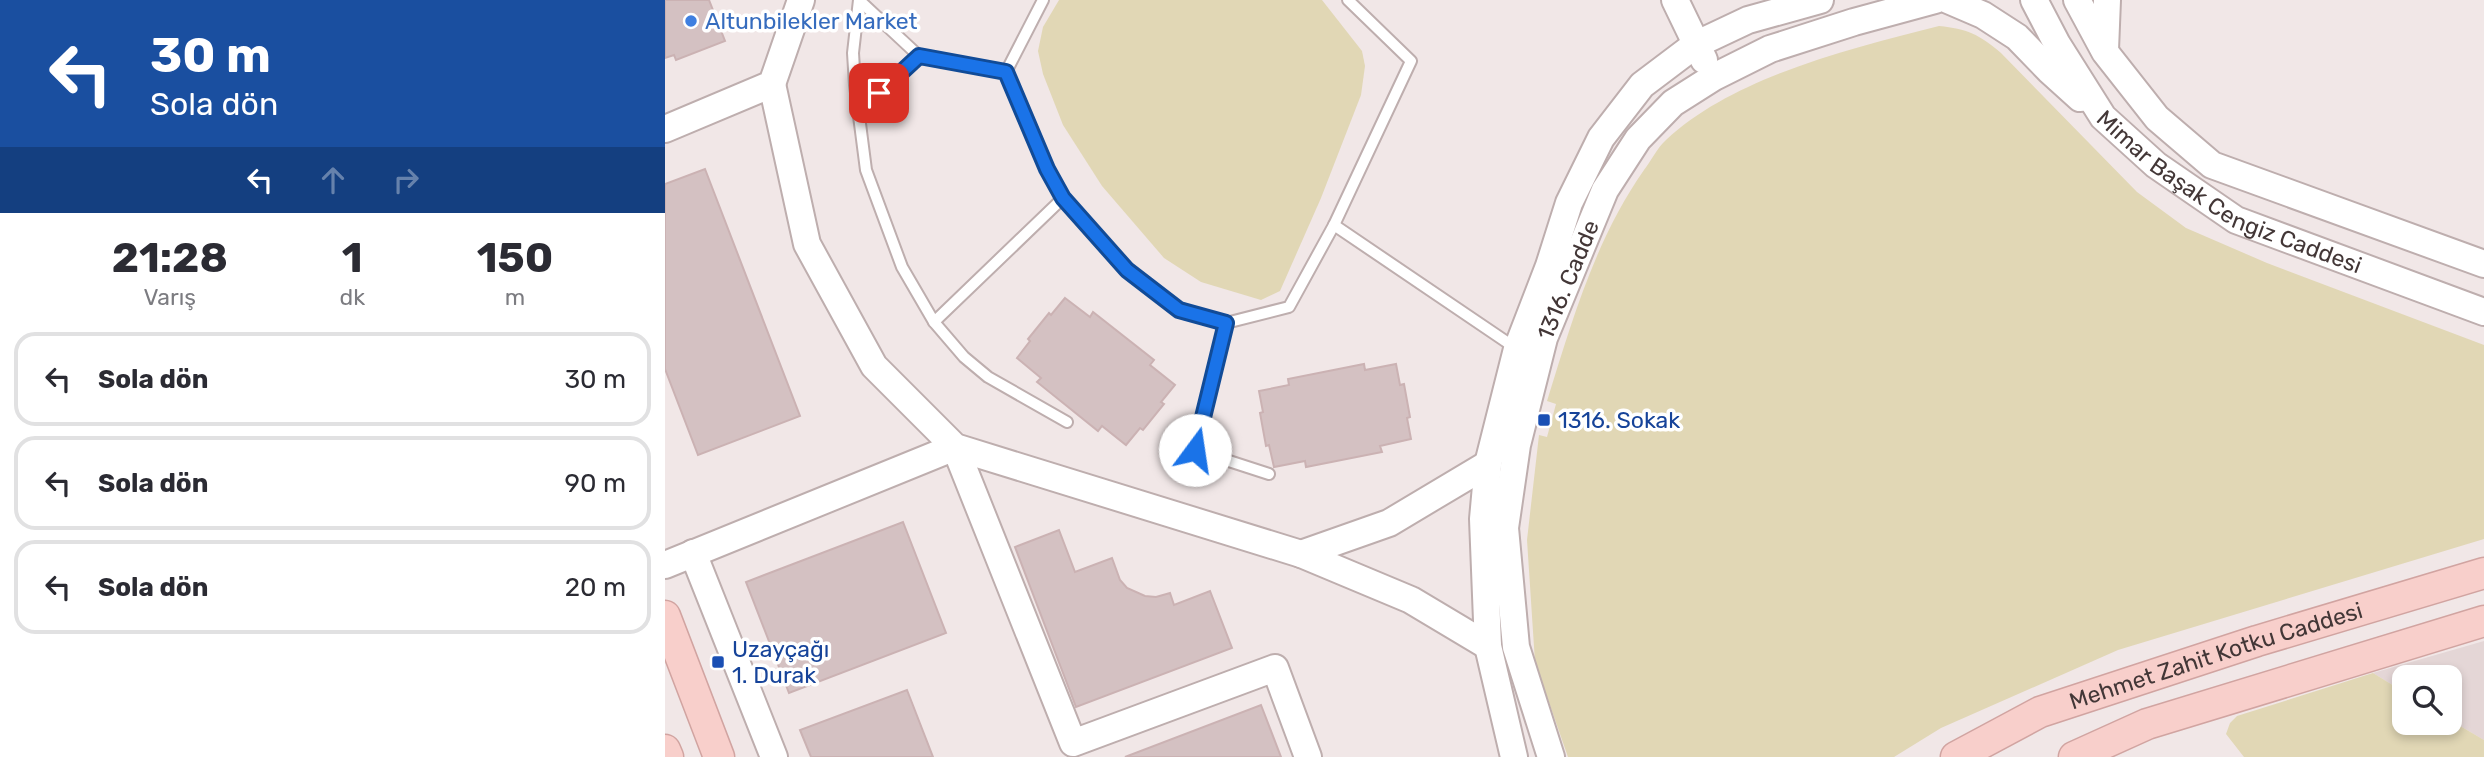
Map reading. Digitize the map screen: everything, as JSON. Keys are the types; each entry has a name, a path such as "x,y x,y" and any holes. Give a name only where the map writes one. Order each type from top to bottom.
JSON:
{"main road":[{"name":"Mehmet Zahit Kotku Caddesi","path":"1956,757 2040,712 2257,641 2484,573"},
{"path":"665,616 719,757"},
{"name":"Mehmet Zahit Kotku Caddesi","path":"2074,757 2147,724 2484,621"},
{"path":"665,750 668,757"}],"street":[{"path":"801,0 772,84 807,244 874,366 955,447 1073,743 1275,668 1308,757"},
{"path":"1675,0 1695,45 1714,77"},
{"name":"1316. Cadde","path":"1514,757 1488,646 1483,519 1487,464 1517,349 1549,266 1569,203 1601,138 1642,85 1695,45 1748,20 1820,0"},
{"name":"1316. Cadde","path":"1551,757 1516,647 1506,528 1517,445 1544,338 1605,190 1638,139 1673,103 1714,77 1770,49 1935,0"},
{"path":"1948,0 1983,15 2017,37 2049,71 2103,117"},
{"name":"Mimar Başak Cengiz Caddesi","path":"2034,0 2057,44 2103,117 2155,165 2236,220 2484,312"},
{"name":"Mimar Başak Cengiz Caddesi","path":"2077,0 2105,52 2157,118 2212,165 2484,264"},
{"path":"2105,52 2107,0"},
{"path":"665,129 772,84"},
{"path":"665,565 955,447 1301,554 1411,600 1488,646"},
{"path":"1301,554 1389,523 1487,464"},
{"path":"693,553 774,757"}],"lane":[{"path":"859,0 919,56 1006,72"},
{"path":"859,0 853,53 866,170 902,267 935,322 964,357 988,377 1067,422"},
{"path":"1006,72 1044,0"},
{"path":"1006,72 1047,169 1063,198 1127,270 1179,310 1226,323 1289,307 1334,225 1411,61 1348,0"},
{"path":"859,112 919,56"},
{"path":"935,322 1063,198"},
{"path":"1334,225 1517,349"},
{"path":"1226,323 1195,450 1269,474"}],"shaded area":[{"path":"1059,0 1322,0 1362,51 1365,66 1361,95 1321,198 1280,291 1261,300 1201,282 1164,258 1102,186 1063,125 1043,74 1038,51 1043,27"},
{"path":"1939,26 1979,37 2001,53 2137,192 2186,228 2267,263 2484,345 2484,539 2118,650 1941,728 1894,757 1568,757 1535,662 1527,540 1539,435 1547,437 1556,404 1547,401 1587,282 1612,224 1663,143 1693,118 1759,82 1795,68 1869,44"},
{"path":"2484,641 2484,740 2462,727 2462,665 2401,665"},
{"path":"2392,668 2392,685 2373,673"},
{"path":"2373,673 2392,685 2392,735 2462,735 2462,727 2484,740 2484,757 2244,757 2226,734 2230,723 2237,716"}],"building":[{"name":"Altunbilekler Market","path":"665,0 709,0 725,41 676,60 674,55 665,58"},
{"path":"705,169 800,416 698,455 665,369 665,184"},
{"path":"1065,298 1090,317 1093,312 1154,360 1150,365 1175,385 1143,430 1140,428 1126,445 1102,426 1098,431 1037,382 1041,378 1017,358 1030,341 1028,339"},
{"path":"1364,364 1365,370 1396,364 1400,385 1404,384 1411,439 1380,446 1382,452 1306,467 1305,461 1274,467 1269,445 1266,446 1259,391 1289,385 1288,379"},
{"path":"903,522 946,633 789,693 746,582"},
{"path":"1059,530 1075,572 1112,558 1120,580 1127,588 1145,596 1156,597 1170,593 1174,605 1210,591 1232,648 1076,707 1015,547"},
{"path":"907,690 933,757 811,757 800,730"},
{"path":"1261,705 1281,757 1125,757"}],"place":[{"name":"Altunbilekler Market","path":"691,21"},
{"name":"1316. Sokak","path":"1544,420"},
{"name":"Uzayçağı 1. Durak","path":"718,662"}],"route":[{"path":"879,93 919,56 1006,72 1047,169 1063,198 1127,270 1179,310 1226,323 1195,450"}]}
